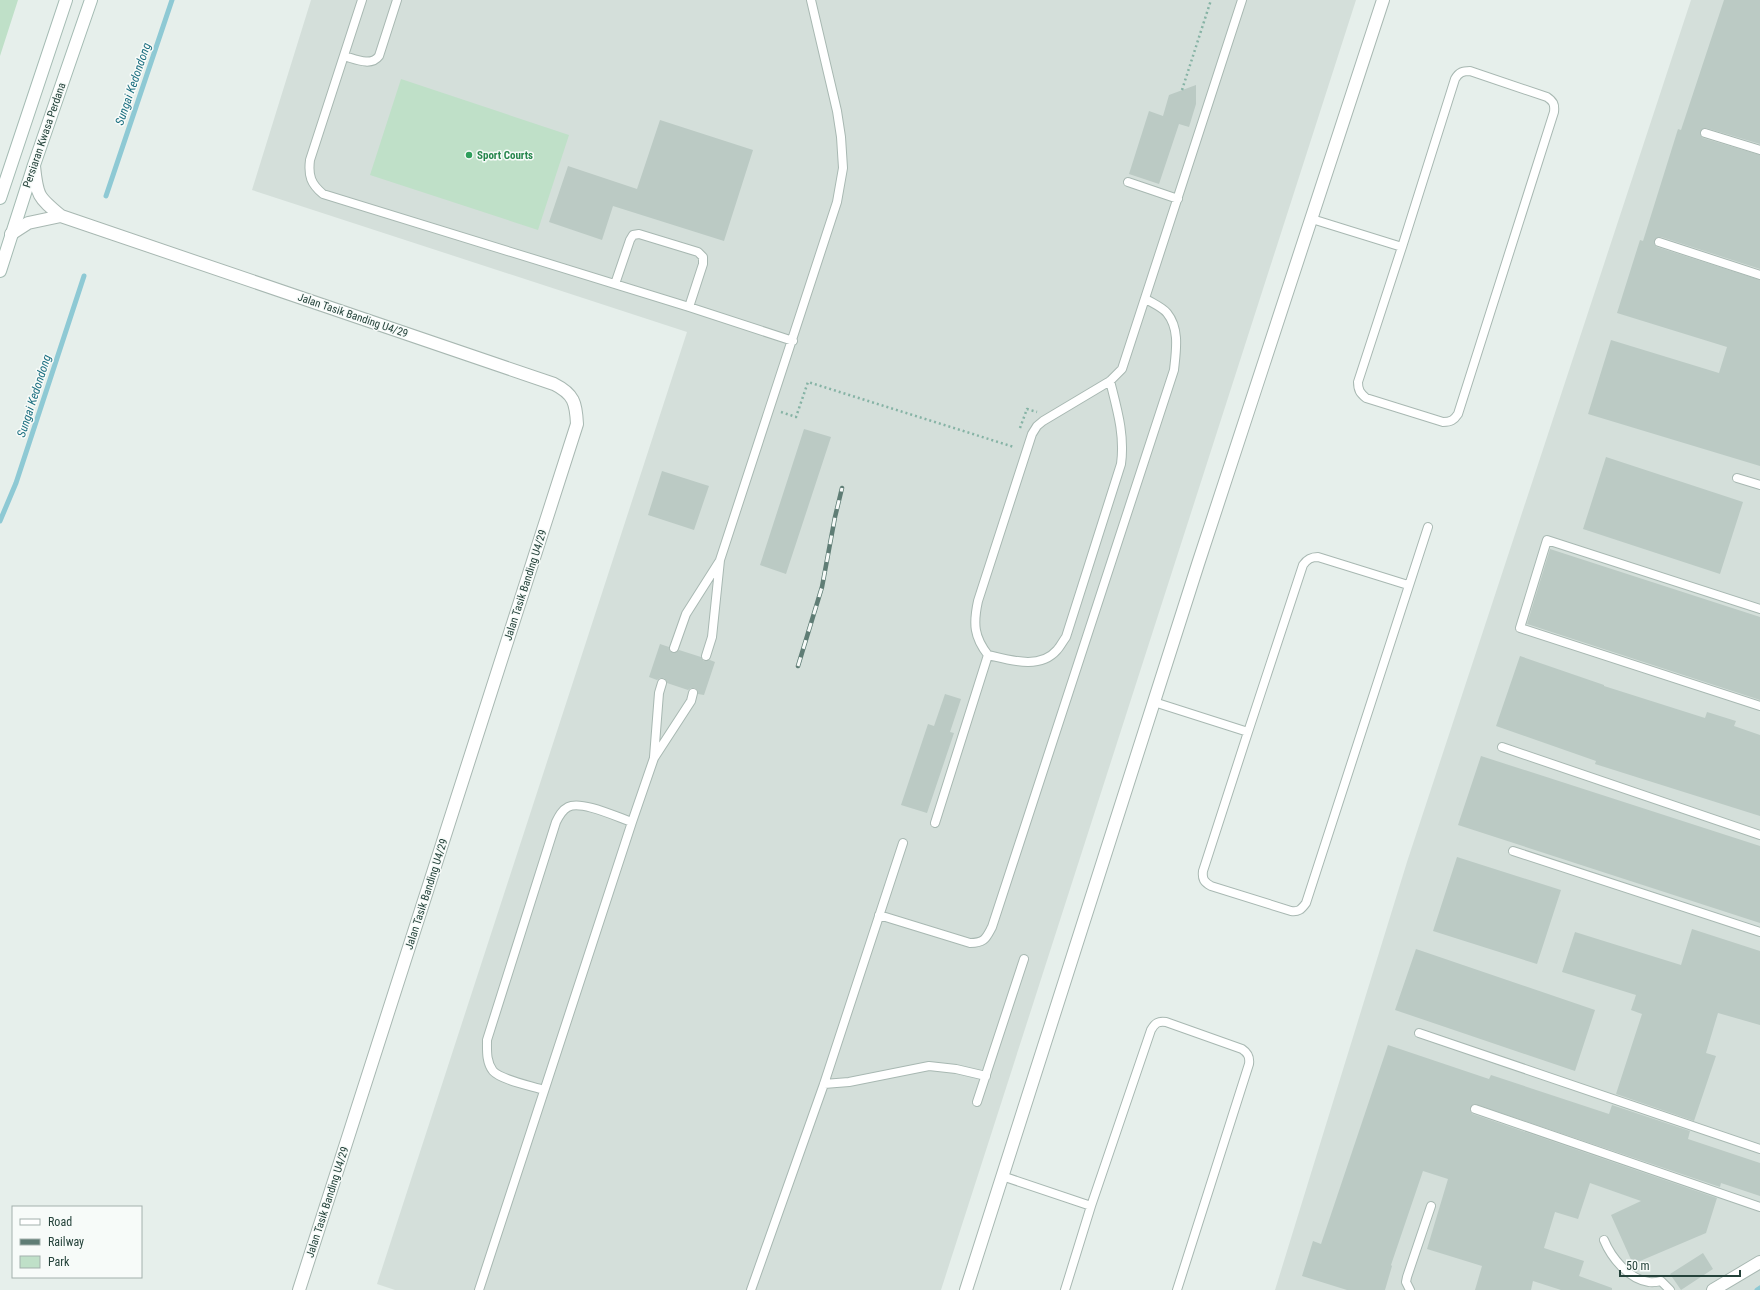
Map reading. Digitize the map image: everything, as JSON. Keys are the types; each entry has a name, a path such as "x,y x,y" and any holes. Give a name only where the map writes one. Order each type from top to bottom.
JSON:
{"street":[{"name":"Persiaran Kwasa Perdana","path":"0,198 66,0"},
{"name":"Persiaran Kwasa Perdana","path":"0,271 34,165 92,0"},
{"path":"966,1290 1154,702 1383,0"},
{"name":"Jalan Tasik Banding U4/29","path":"34,165 36,190 44,202 61,216 554,384 566,390 573,400 576,411 577,424 299,1290"},
{"path":"11,234 28,223 61,216"},
{"path":"1713,1290 1760,1262"}],"lane":[{"path":"362,0 310,160 309,172 311,181 323,194 689,307 793,341"},
{"path":"344,56 368,62 376,60 397,0"},
{"path":"706,656 712,637 720,560 771,409 837,202 843,168 841,137 836,111 810,0"},
{"path":"1110,381 1122,436 1123,450 1121,464 1066,637 1057,651 1045,658 1033,662 988,656 980,645 976,636 976,607 1032,434 1037,426 1043,421 1110,381 1122,369 1242,0"},
{"path":"1470,71 1552,100 1555,106 1554,112 1458,414 1455,419 1449,422 1443,422 1366,398 1361,394 1358,388 1358,382 1402,247 1458,73 1470,71"},
{"path":"1705,133 1760,150"},
{"path":"1128,182 1178,199"},
{"path":"1312,219 1402,247"},
{"path":"615,284 633,235 639,234 698,252 703,257 703,264 689,307"},
{"path":"1659,242 1760,275"},
{"path":"879,916 970,943 980,943 986,938 992,927 1174,370 1177,347 1174,327 1166,312 1146,299"},
{"path":"1737,478 1760,485"},
{"path":"1408,586 1318,557 1312,557 1306,560 1303,565 1205,864 1202,877 1205,883 1291,911 1297,912 1302,909 1306,903 1428,527"},
{"path":"1760,609 1547,540 1520,628 1760,706"},
{"path":"674,648 686,614 720,560"},
{"path":"935,823 988,656"},
{"path":"654,758 659,692 662,683"},
{"path":"479,1290 654,758 691,701 693,693"},
{"path":"1154,702 1248,732"},
{"path":"1502,747 1760,835"},
{"path":"544,1090 502,1077 493,1071 487,1053 487,1040 556,822 562,812 568,807 577,805 632,822"},
{"path":"751,1290 824,1084 903,843"},
{"path":"1512,851 1760,932"},
{"path":"977,1102 1024,959"},
{"path":"1065,1290 1091,1206 1151,1030 1154,1024 1160,1022 1166,1022 1242,1049 1247,1052 1250,1058 1177,1290"},
{"path":"1419,1033 1760,1149"},
{"path":"824,1084 849,1082 929,1066 956,1069 986,1076"},
{"path":"1475,1109 1760,1207"},
{"path":"1002,1176 1091,1206"},
{"path":"1410,1290 1406,1282 1407,1277 1431,1206"},
{"path":"1604,1240 1618,1263 1632,1275 1648,1282 1662,1281 1670,1290"}],"path":[{"path":"1182,90 1211,0"},
{"path":"771,409 796,417 808,382 1014,448"}],"shaded area":[{"path":"311,0 1356,0 941,1290 395,1290 377,1284 687,332 252,190"},
{"path":"1691,0 1760,0 1760,1290 1275,1290 1407,862"}],"green space":[{"path":"0,0 18,0 0,56"},
{"name":"Sport Courts","path":"401,79 569,135 538,230 370,175"}],"building":[{"path":"1724,0 1760,0 1760,144 1706,128 1702,129 1700,134 1703,138 1760,155 1760,269 1661,237 1656,238 1654,243 1657,247 1760,280 1760,466 1588,414 1611,340 1719,373 1727,347 1617,313 1640,240 1643,241 1678,129 1681,130"},
{"path":"1196,85 1196,104 1189,127 1179,124 1159,184 1129,174 1149,111 1163,116 1169,95"},
{"path":"660,120 753,150 724,241 613,206 602,240 549,222 568,166 637,189"},
{"path":"804,429 831,437 786,574 760,565"},
{"path":"1606,457 1743,502 1720,574 1583,529"},
{"path":"662,471 709,486 694,530 648,515"},
{"path":"1550,549 1760,617 1760,700 1527,624"},
{"path":"660,644 669,647 670,651 673,653 679,650 701,657 704,661 710,660 715,662 704,695 698,694 695,688 688,690 667,683 664,678 657,680 649,677"},
{"path":"1520,656 1604,686 1705,718 1707,712 1736,721 1734,726 1760,735 1760,816 1595,764 1596,761 1496,726"},
{"path":"945,694 961,699 950,732 954,733 927,813 901,805 928,724 934,726"},
{"path":"1481,756 1760,846 1760,923 1458,825"},
{"path":"1457,857 1561,890 1537,964 1433,931"},
{"path":"1692,929 1760,951 1760,1025 1718,1013 1706,1053 1716,1056 1694,1121 1616,1094 1642,1014 1631,1010 1636,995 1562,972 1575,932 1681,965"},
{"path":"1416,949 1595,1010 1575,1071 1395,1010"},
{"path":"1388,1045 1489,1079 1491,1075 1609,1114 1612,1105 1690,1131 1688,1139 1760,1163 1760,1196 1721,1183 1720,1187 1474,1104 1470,1108 1473,1114 1717,1198 1706,1233 1633,1264 1611,1215 1641,1201 1590,1183 1578,1219 1555,1212 1544,1248 1584,1261 1579,1276 1612,1288 1612,1290 1561,1290 1533,1281 1531,1290 1475,1290 1482,1266 1427,1249 1448,1179 1423,1171 1391,1265 1392,1266 1385,1290 1347,1290 1302,1276 1313,1241 1321,1244"},
{"path":"1703,1253 1713,1269 1681,1290 1670,1274"}],"waterway":[{"name":"Sungai Kedondong","path":"106,196 172,0"},
{"name":"Sungai Kedondong","path":"0,521 16,483 84,276"}],"railway":[{"path":"798,666 822,587 842,488"}],"place":[{"name":"Sport Courts","path":"469,155"}]}
